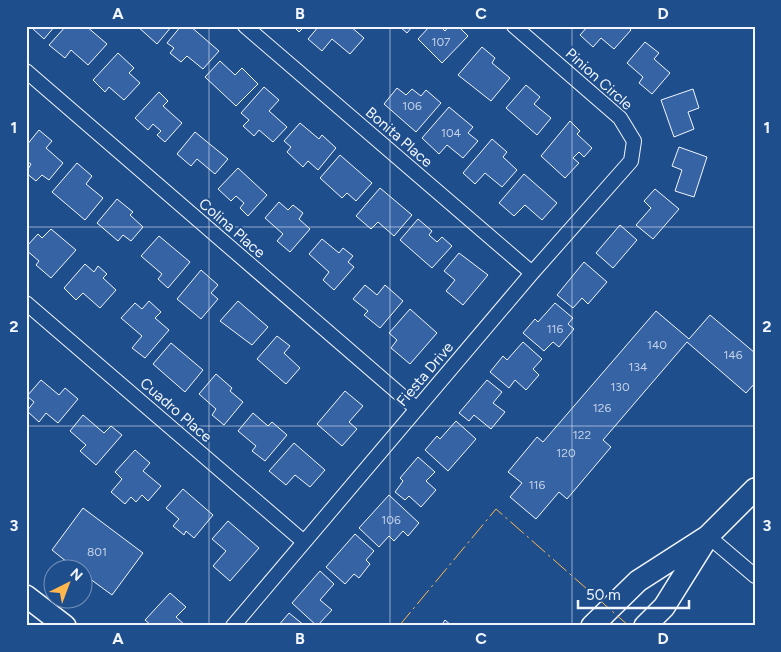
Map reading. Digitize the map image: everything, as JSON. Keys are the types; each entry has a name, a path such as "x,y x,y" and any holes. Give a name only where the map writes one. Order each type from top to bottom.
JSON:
{"main road":[{"path":"592,626 638,581 708,536 755,489"},
{"path":"645,626 664,607 708,536"},
{"path":"26,596 66,626"}],"street":[{"name":"Bonita Place","path":"245,26 532,273"},
{"name":"Pinion Circle","path":"514,26 620,118 634,141"},
{"name":"Colina Place","path":"26,71 417,409"},
{"name":"Fiesta Drive","path":"233,626 532,273 631,161 634,141"},
{"name":"Cuadro Place","path":"26,304 304,542"},
{"path":"708,536 755,576"}],"building":[{"path":"33,26 55,26 44,39 32,28"},
{"path":"66,26 86,26 107,44 88,65 71,50 65,58 49,45"},
{"path":"137,26 172,26 157,44"},
{"path":"181,26 190,26 219,51 203,69 187,56 181,62 170,53 174,48 167,43"},
{"path":"293,26 305,26 299,32"},
{"path":"319,26 350,26 364,38 350,54 332,39 322,51 308,39"},
{"path":"399,26 413,26 407,33"},
{"path":"430,26 440,26 445,31 449,26 458,26 468,36 442,63 418,39"},
{"path":"588,26 627,26 631,30 614,49 601,38 593,47 580,35"},
{"path":"645,42 659,53 654,59 670,73 652,94 639,83 643,77 627,63"},
{"path":"482,47 495,58 492,63 510,78 491,101 458,75"},
{"path":"118,53 134,68 129,73 140,83 124,100 109,87 105,92 93,80"},
{"path":"220,61 235,75 242,68 258,84 236,106 205,77"},
{"path":"526,85 540,97 534,104 551,118 537,135 506,108"},
{"path":"264,87 279,100 269,111 287,127 273,142 259,130 254,136 243,126 249,120 241,113"},
{"path":"397,88 406,95 412,89 421,96 426,90 441,103 416,132 384,104"},
{"path":"693,89 699,108 688,112 694,129 674,137 661,100"},
{"path":"159,92 168,101 163,106 182,123 165,142 157,135 161,131 153,124 148,130 135,118"},
{"path":"449,107 473,127 468,133 478,141 463,158 447,145 439,154 422,138"},
{"path":"570,121 580,131 577,134 592,148 584,157 579,152 573,158 579,163 565,178 541,156"},
{"path":"300,123 319,139 322,135 336,148 318,170 308,161 303,167 287,152 291,147 284,141"},
{"path":"39,130 52,141 46,148 63,163 49,180 42,175 36,181 26,173 31,164 26,161 26,146"},
{"path":"195,132 228,159 215,174 197,159 191,166 177,154"},
{"path":"492,139 507,152 503,157 517,170 502,187 485,173 475,184 463,173"},
{"path":"679,147 707,157 694,197 675,191 682,170 672,166"},
{"path":"340,155 372,183 356,201 347,193 342,198 320,178"},
{"path":"77,163 92,176 86,184 103,198 85,220 52,192"},
{"path":"238,168 267,195 248,216 240,208 244,203 236,196 231,201 218,189"},
{"path":"524,174 557,203 542,220 525,205 514,216 499,203"},
{"path":"380,188 412,215 394,236 378,222 371,229 356,216"},
{"path":"655,189 679,209 653,239 636,225 651,208 644,201"},
{"path":"117,199 133,212 130,215 143,227 131,241 123,235 118,241 97,223"},
{"path":"279,202 288,210 293,205 303,213 299,219 310,229 290,252 277,241 283,234 265,218"},
{"path":"418,219 432,231 429,235 437,242 442,237 452,246 432,268 400,240"},
{"path":"620,225 637,240 613,268 596,253"},
{"path":"51,229 76,250 51,278 36,265 39,261 26,250 26,247 38,234 42,238"},
{"path":"159,236 190,262 168,288 158,279 162,274 141,256"},
{"path":"322,239 339,253 343,248 353,256 348,262 354,267 334,290 323,280 329,272 309,254"},
{"path":"459,253 488,275 463,305 446,291 455,280 444,271"},
{"path":"584,262 607,282 588,304 582,298 573,308 557,295"},
{"path":"85,264 94,272 98,266 107,274 103,278 116,290 100,308 83,293 76,300 64,288"},
{"path":"201,270 218,285 211,293 218,299 201,319 177,299"},
{"path":"365,285 377,295 385,285 403,301 380,328 364,315 368,311 353,299"},
{"path":"149,301 161,312 155,318 169,330 145,358 132,348 142,336 121,318 135,303 142,309"},
{"path":"238,301 268,327 252,345 220,321"},
{"path":"555,303 573,318 568,324 574,329 559,347 553,342 544,351 523,333 535,319 538,322"},
{"path":"410,309 437,333 410,364 391,348 397,340 389,333"},
{"path":"656,311 689,339 710,315 755,353 755,383 746,393 687,342 603,440 611,447 567,499 559,492 536,519 510,497 522,483 508,472 537,437 543,442"},
{"path":"277,336 290,346 284,353 300,368 286,384 257,359"},
{"path":"523,342 542,359 533,369 539,375 526,390 515,380 509,388 490,372 503,356 507,360"},
{"path":"171,343 203,370 185,392 153,364"},
{"path":"216,374 232,388 230,391 243,402 224,425 212,415 216,409 199,394"},
{"path":"41,380 59,395 65,388 78,399 58,423 46,413 39,422 27,411 34,402 27,396"},
{"path":"487,380 502,392 493,403 505,412 491,429 474,415 469,421 459,413"},
{"path":"345,391 363,406 349,422 357,429 342,446 317,424"},
{"path":"253,413 268,426 272,422 287,435 265,461 252,451 256,446 238,431"},
{"path":"83,415 104,433 111,426 122,435 96,465 80,451 86,445 70,431"},
{"path":"456,421 476,439 448,471 425,450 437,436 440,439"},
{"path":"294,443 325,470 310,487 295,475 286,485 269,471"},
{"path":"135,450 150,463 143,471 161,486 148,501 142,495 136,502 131,497 125,504 111,492 122,479 115,472"},
{"path":"418,457 435,472 426,481 436,490 421,507 409,496 405,500 395,492 403,481 400,478"},
{"path":"183,489 213,515 194,538 186,531 184,535 173,526 179,519 166,508"},
{"path":"389,495 419,523 408,536 403,531 394,541 389,536 379,547 359,528"},
{"path":"83,508 143,553 112,595 92,580 92,560 64,560 52,550"},
{"path":"228,521 259,548 230,581 213,566 226,551 212,539"},
{"path":"355,534 374,551 366,560 370,564 359,578 354,574 345,584 326,567"},
{"path":"320,571 334,584 320,600 332,610 317,626 292,603"},
{"path":"170,593 186,607 176,617 186,626 152,626 145,620"},
{"path":"289,613 305,626 278,626"},
{"path":"445,620 452,626 441,626"}],"power":[{"path":"399,626 496,509 629,626"}]}
